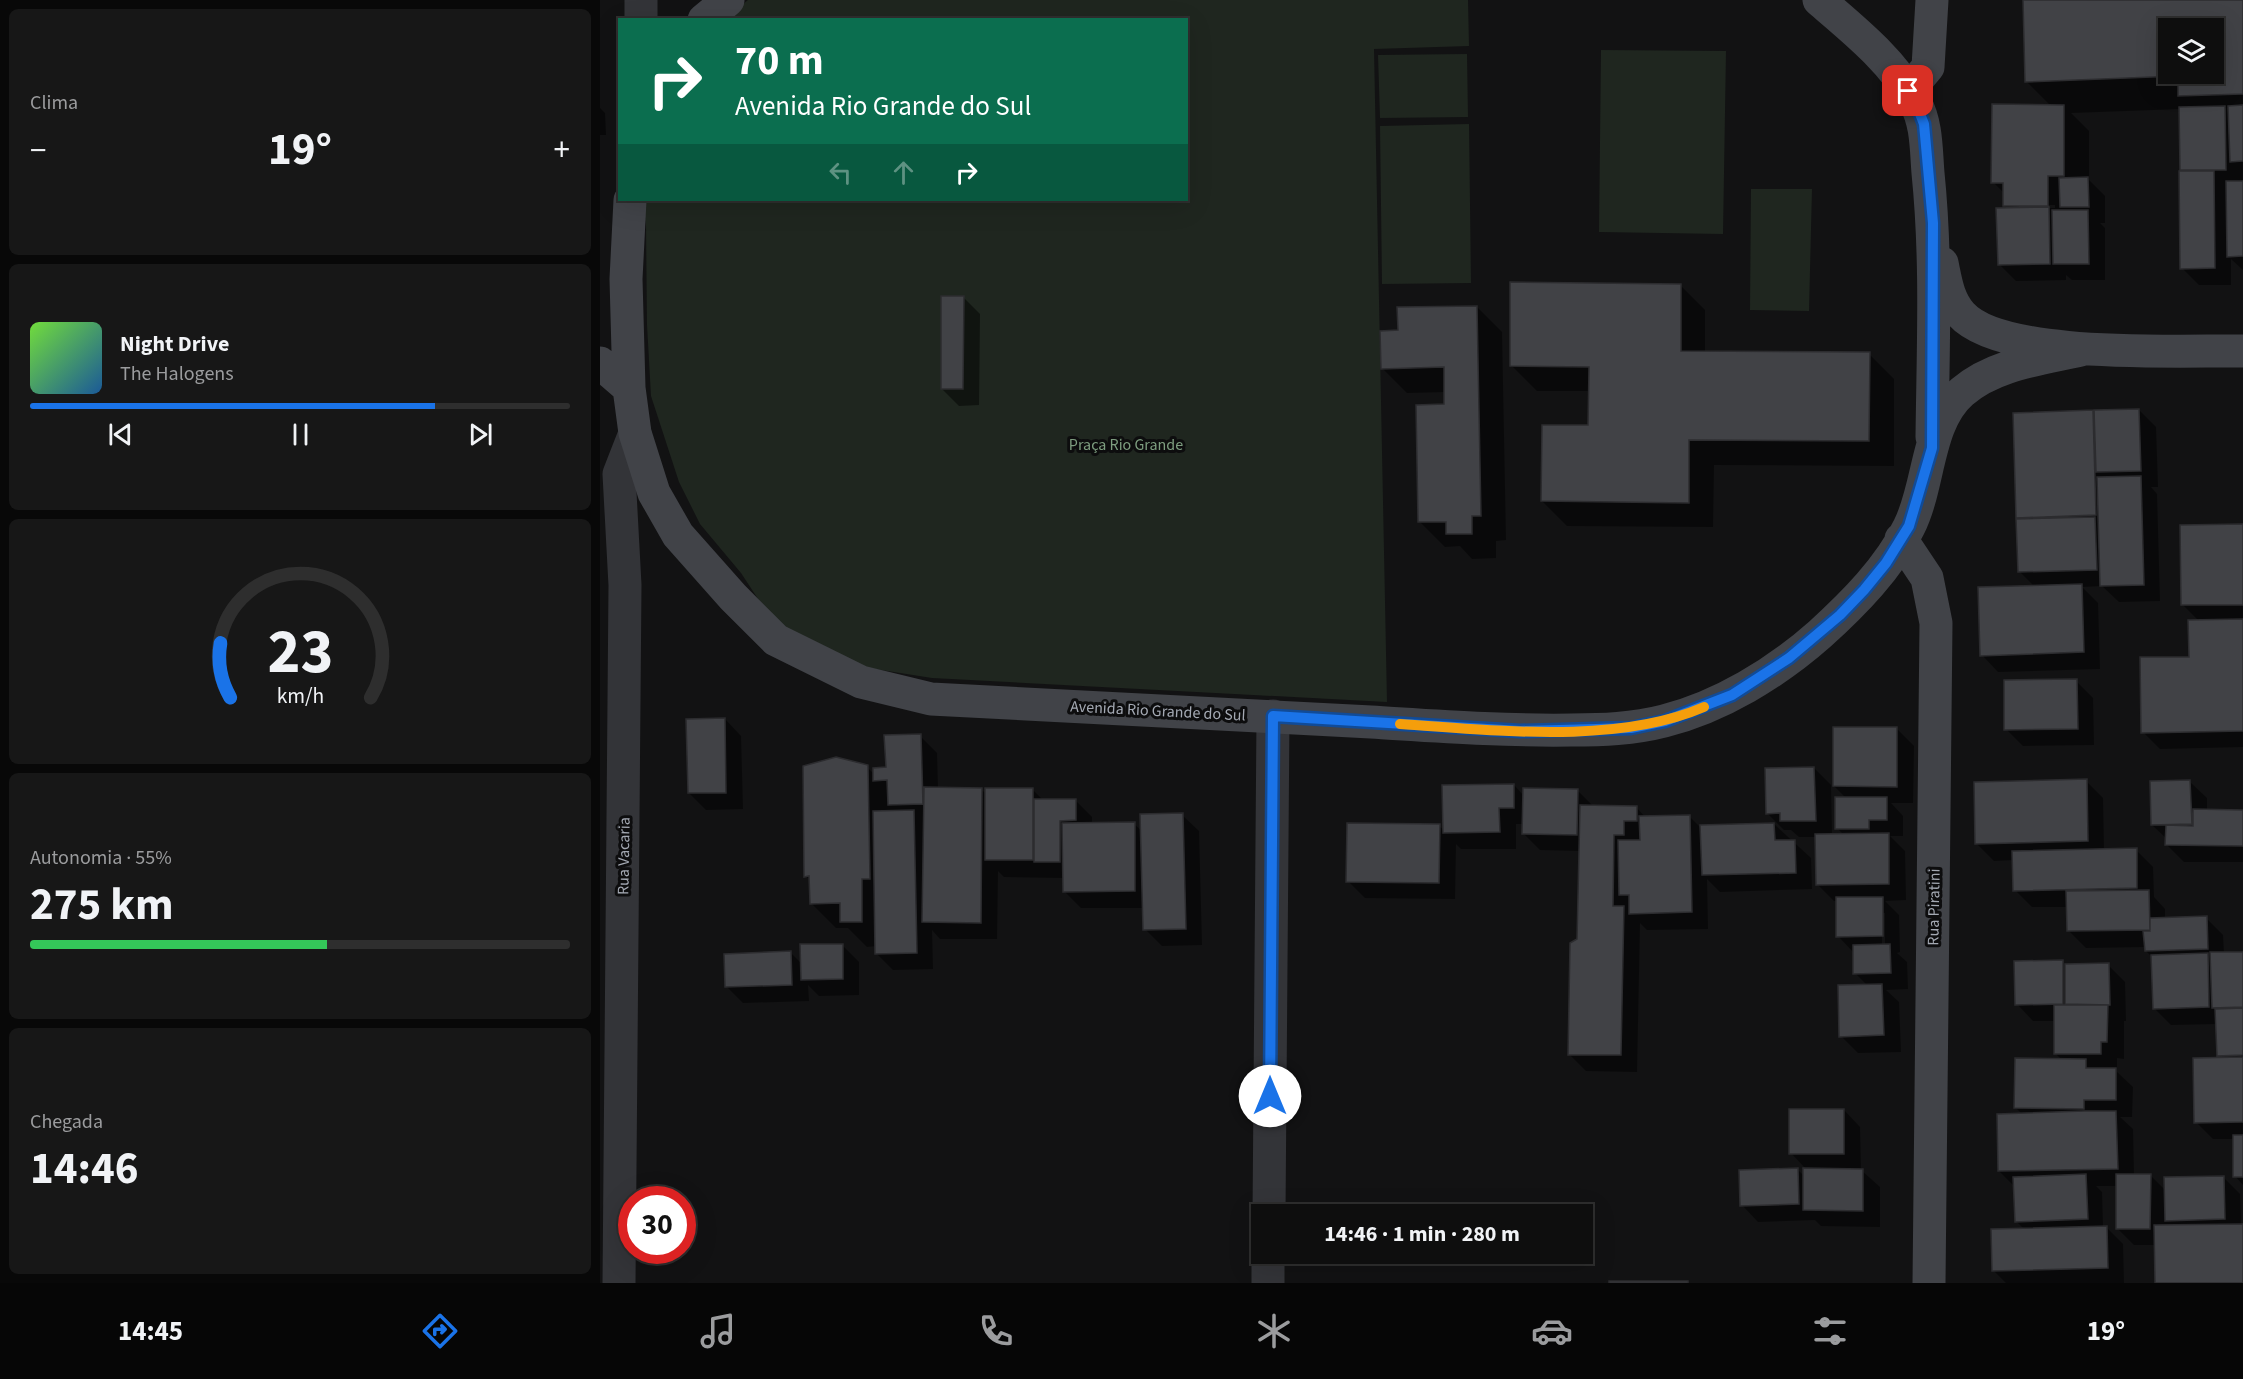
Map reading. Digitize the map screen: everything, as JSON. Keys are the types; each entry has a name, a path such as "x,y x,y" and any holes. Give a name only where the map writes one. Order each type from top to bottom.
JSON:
{"street":[{"path":"641,0 641,18"},
{"path":"706,18 728,0"},
{"name":"Avenida Rio Grande do Sul","path":"1819,0 1879,56 1915,101 1924,124 1933,223 1932,448"},
{"path":"1908,91 1928,67 1932,0"},
{"name":"Avenida Rio Grande do Sul","path":"630,201 626,279 629,388 635,433 654,493 678,535 733,597 776,640 861,682 931,699 1520,731 1631,728 1665,721 1732,695 1789,658 1818,636 1864,590 1901,539 1915,511 1944,414 1961,392 1984,377 2016,364 2081,350"},
{"name":"Avenida Rio Grande do Sul","path":"1933,223 1949,296 1962,315 1998,336 2081,350 2243,351"},
{"path":"600,308 611,300 626,279"},
{"path":"600,363 629,388"},
{"name":"Rua Vacaria","path":"619,1283 625,585 619,474 635,433"},
{"name":"Rua Piratini","path":"1901,539 1927,578 1936,623 1929,1283"},
{"path":"1269,1204 1273,716"},
{"path":"1268,1264 1268,1283"}],"green space":[{"name":"Praça Rio Grande","path":"748,0 1468,0 1469,46 1374,49 1387,702 932,678 856,666 783,626 766,611 741,573 700,524 679,482 651,396 647,325 646,226 643,201 1188,201 1188,18 725,18"},
{"path":"1601,50 1726,51 1723,234 1599,232"},
{"path":"1467,54 1468,117 1380,118 1378,55"},
{"path":"1469,124 1471,283 1382,284 1380,126"},
{"path":"1751,189 1812,189 1809,311 1750,310"}],"building":[{"path":"2023,0 2243,0 2243,94 2178,96 2178,84 2224,84 2224,18 2158,18 2158,77 2025,82"},
{"path":"1992,104 2064,105 2064,176 2048,176 2048,206 2003,206 2003,183 1991,183"},
{"path":"2243,105 2243,161 2230,162 2228,106"},
{"path":"2225,106 2226,170 2180,170 2179,107"},
{"path":"2179,171 2214,171 2215,268 2180,269"},
{"path":"2088,177 2089,207 2060,207 2059,178"},
{"path":"2226,181 2243,181 2243,256 2227,257"},
{"path":"2049,207 2050,264 1998,265 1996,208"},
{"path":"2052,210 2088,210 2089,264 2053,264"},
{"path":"1510,282 1681,284 1681,351 1870,352 1869,441 1689,440 1689,503 1541,501 1542,425 1588,425 1589,367 1510,366"},
{"path":"941,296 964,296 963,389 941,389"},
{"path":"1477,306 1481,516 1472,516 1472,534 1446,534 1446,522 1418,522 1416,405 1444,404 1444,367 1381,369 1380,331 1398,330 1397,307"},
{"path":"2139,409 2141,471 2096,472 2094,410"},
{"path":"2093,410 2096,515 2016,518 2013,413"},
{"path":"2141,476 2144,585 2100,586 2097,477"},
{"path":"2095,517 2097,570 2018,572 2016,519"},
{"path":"2243,524 2243,605 2181,605 2180,525"},
{"path":"2082,584 2084,652 1980,656 1978,587"},
{"path":"2243,619 2243,731 2141,733 2140,657 2189,657 2188,620"},
{"path":"2077,679 2078,729 2004,730 2004,680"},
{"path":"725,718 726,793 688,793 686,719"},
{"path":"1833,727 1897,727 1897,787 1833,786"},
{"path":"921,734 923,804 888,805 887,780 873,781 873,768 886,767 884,735"},
{"path":"836,757 868,765 870,879 862,879 862,922 840,922 840,903 810,904 809,876 804,877 803,766"},
{"path":"1814,767 1816,821 1780,821 1780,813 1766,814 1765,768"},
{"path":"2087,779 2088,841 1975,844 1974,782"},
{"path":"2190,780 2192,824 2151,825 2150,781"},
{"path":"1514,784 1514,808 1499,808 1500,832 1443,833 1442,785"},
{"path":"924,787 982,788 981,923 922,922"},
{"path":"985,788 1033,788 1033,860 985,860"},
{"path":"1523,788 1578,789 1577,835 1522,834"},
{"path":"1835,797 1887,797 1887,820 1869,820 1869,829 1835,829"},
{"path":"1034,799 1076,799 1076,820 1060,821 1060,862 1034,862"},
{"path":"1580,805 1637,806 1637,821 1624,821 1624,835 1614,835 1613,906 1624,906 1621,1055 1568,1055 1570,943 1577,939"},
{"path":"2193,809 2243,810 2243,846 2165,845 2166,825 2193,826"},
{"path":"914,810 917,953 875,954 873,811"},
{"path":"1183,813 1186,929 1143,930 1140,814"},
{"path":"1690,815 1692,912 1629,914 1629,895 1619,895 1618,840 1640,840 1639,816"},
{"path":"1135,822 1135,891 1063,892 1062,823"},
{"path":"1347,823 1440,824 1439,883 1346,882"},
{"path":"1774,823 1775,840 1795,840 1796,873 1702,875 1700,825"},
{"path":"1889,833 1889,884 1816,885 1815,834"},
{"path":"2137,848 2137,888 2013,891 2012,851"},
{"path":"2149,890 2150,930 2067,931 2066,891"},
{"path":"1836,897 1883,897 1883,936 1836,937"},
{"path":"2207,916 2208,949 2145,951 2143,931 2150,931 2150,918"},
{"path":"800,944 843,944 843,979 801,980"},
{"path":"1890,944 1891,973 1853,974 1853,945"},
{"path":"791,951 792,985 725,987 724,954"},
{"path":"2210,952 2243,952 2243,1007 2212,1008"},
{"path":"2208,953 2209,1007 2153,1009 2151,955"},
{"path":"2063,960 2063,1004 2015,1005 2014,961"},
{"path":"2109,963 2110,1005 2065,1004 2065,964"},
{"path":"1882,984 1884,1035 1839,1037 1838,985"},
{"path":"2054,1005 2108,1005 2107,1042 2101,1042 2101,1054 2054,1054"},
{"path":"2243,1008 2243,1055 2217,1056 2215,1009"},
{"path":"2243,1057 2243,1122 2194,1123 2193,1058"},
{"path":"2015,1058 2086,1059 2086,1068 2116,1068 2116,1100 2084,1100 2084,1109 2014,1108"},
{"path":"1789,1109 1844,1109 1844,1154 1789,1154"},
{"path":"2116,1111 2118,1169 1998,1171 1997,1114"},
{"path":"2233,1135 2243,1135 2243,1177 2233,1177"},
{"path":"1798,1168 1799,1204 1740,1206 1739,1170"},
{"path":"1803,1168 1863,1169 1863,1211 1803,1210"},
{"path":"2086,1174 2088,1219 2015,1222 2013,1177"},
{"path":"2116,1174 2151,1174 2150,1229 2116,1229"},
{"path":"2224,1176 2225,1219 2165,1221 2164,1177"},
{"path":"2243,1224 2243,1283 2155,1283 2154,1225"},
{"path":"2107,1226 2108,1268 1992,1271 1991,1229"},
{"path":"1609,1281 1688,1281 1688,1283 1609,1283"}],"slow traffic":[{"path":"1400,724 1520,731 1631,728 1665,721 1704,707"}],"route":[{"path":"1270,1096 1273,716 1520,731 1631,728 1665,721 1732,695 1789,658 1818,636 1840,615 1886,563 1909,526 1932,448 1933,223 1924,124 1915,101 1908,91"}]}
